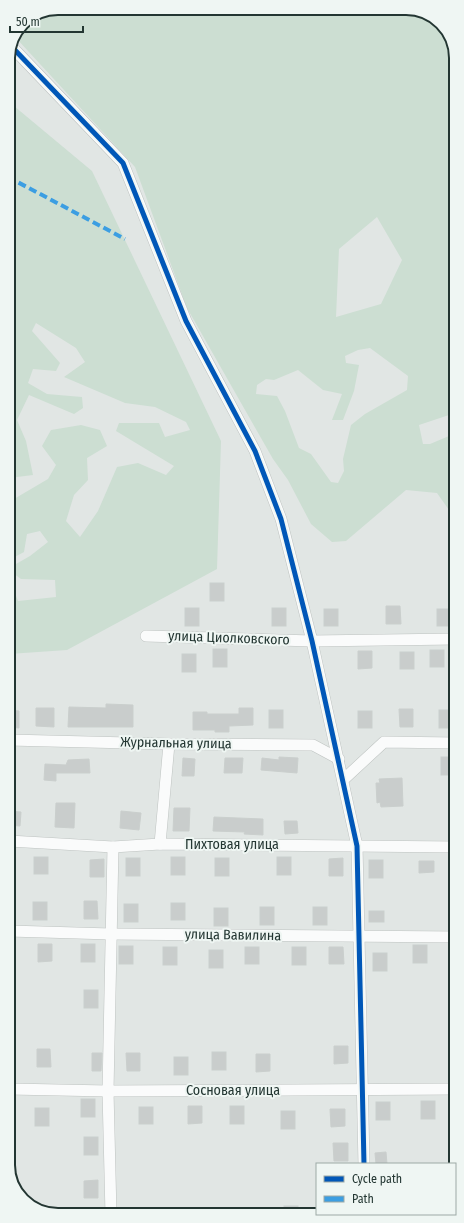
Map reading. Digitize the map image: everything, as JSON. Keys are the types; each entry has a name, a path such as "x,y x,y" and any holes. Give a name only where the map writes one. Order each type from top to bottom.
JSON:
{"street":[{"path":"16,51 123,163 186,321 255,451 281,519 312,641 357,846 364,1163"},
{"name":"улица Циолковского","path":"146,636 312,641 449,640"},
{"name":"Журнальная улица","path":"15,740 169,744 313,745 339,759"},
{"path":"343,780 384,742 449,743"},
{"path":"160,844 169,744"},
{"name":"Пихтовая улица","path":"15,841 113,847 160,844 449,846"},
{"path":"111,1208 108,1091 113,847"},
{"name":"улица Вавилина","path":"15,931 111,934 360,937 449,936"},
{"name":"Сосновая улица","path":"15,1089 108,1091 449,1089"}],"green space":[{"path":"53,15 408,15 425,19 442,34 449,53 449,415 419,425 423,444 430,444 449,436 449,510 437,493 406,490 346,541 332,542 311,524 288,480 273,459 187,308 135,167 18,41 24,32 37,21 44,17","holes":["377,217 402,260 381,304 336,317 339,249","370,348 408,376 407,390 365,414 351,425 343,459 344,471 338,483 331,482 311,454 299,448 285,411 277,396 256,394 257,385 266,379 274,380 298,370 323,390 342,394 332,420 343,420 354,391 359,365 346,363 345,356 358,350"]},
{"path":"15,107 92,171 221,441 217,569 67,650 15,654 15,593 18,601 56,597 55,580 21,579 15,574 15,565 30,556 48,542 40,531 27,534 24,552 15,557 15,498 48,479 56,465 42,446 51,430 81,425 100,430 107,446 87,458 88,480 74,495 66,521 80,537 98,511 117,467 138,463 166,475 174,466 116,431 119,423 159,423 165,437 190,430 186,422 155,407 125,403 64,377 85,362 76,348 36,323 32,331 60,363 56,371 33,369 28,383 47,394 82,397 83,408 74,414 29,395 17,420 26,441 33,475 15,477"}],"building":[{"path":"210,583 224,583 224,601 210,601"},
{"path":"386,606 400,606 401,624 386,624"},
{"path":"185,608 199,608 199,626 185,626"},
{"path":"272,608 286,608 286,626 272,626"},
{"path":"324,609 338,609 338,626 324,626"},
{"path":"437,609 449,609 449,626 437,626"},
{"path":"213,649 227,649 227,667 213,667"},
{"path":"430,650 444,650 444,667 430,667"},
{"path":"358,651 372,651 372,668 358,669"},
{"path":"400,652 414,652 414,669 400,669"},
{"path":"182,654 196,654 196,672 182,672"},
{"path":"106,704 133,705 133,727 68,727 69,707 106,708"},
{"path":"36,708 54,708 54,727 36,726"},
{"path":"239,708 253,708 253,725 229,726 229,732 215,732 215,730 193,730 193,712 207,712 207,714 239,714"},
{"path":"399,709 413,709 413,727 400,727"},
{"path":"269,710 283,710 283,728 269,728"},
{"path":"439,710 449,710 449,728 439,728"},
{"path":"15,711 19,711 19,728 15,728"},
{"path":"358,711 372,711 372,728 358,728"},
{"path":"279,757 298,758 297,773 261,770 262,758 279,760"},
{"path":"441,757 449,757 449,775 441,775"},
{"path":"183,758 195,759 194,776 182,776"},
{"path":"225,758 243,758 242,773 224,773"},
{"path":"89,759 90,773 56,773 56,781 44,780 45,764 66,765 68,760"},
{"path":"402,778 403,806 381,807 380,802 377,803 376,783 380,783 379,779"},
{"path":"56,803 75,803 74,828 55,827"},
{"path":"174,808 190,808 189,831 173,831"},
{"path":"121,811 141,813 139,830 120,828"},
{"path":"15,812 21,812 20,826 15,826"},
{"path":"214,817 263,819 263,835 244,834 245,832 213,831"},
{"path":"284,821 297,821 298,833 285,834"},
{"path":"34,857 48,857 48,874 34,874"},
{"path":"171,857 185,857 185,875 171,875"},
{"path":"277,857 291,857 291,875 277,875"},
{"path":"126,858 140,858 140,876 126,876"},
{"path":"215,858 229,858 229,876 215,876"},
{"path":"343,858 343,876 329,876 329,859"},
{"path":"104,859 104,877 90,877 90,860"},
{"path":"369,860 383,860 383,878 369,878"},
{"path":"419,861 434,861 434,872 419,873"},
{"path":"84,901 97,901 98,919 84,919"},
{"path":"33,902 47,902 47,920 33,920"},
{"path":"171,903 185,903 185,920 171,920"},
{"path":"124,904 138,904 138,922 124,922"},
{"path":"260,907 274,907 274,925 260,925"},
{"path":"313,907 327,907 327,925 313,925"},
{"path":"214,908 228,908 228,926 214,926"},
{"path":"369,911 384,911 384,922 369,922"},
{"path":"38,944 52,944 52,961 38,962"},
{"path":"81,944 95,944 95,962 81,962"},
{"path":"413,945 427,945 427,963 413,963"},
{"path":"119,946 133,946 133,964 119,964"},
{"path":"163,947 177,947 177,965 163,965"},
{"path":"245,947 259,947 259,964 245,964"},
{"path":"292,947 306,947 306,965 292,965"},
{"path":"329,947 343,947 344,964 329,964"},
{"path":"209,950 223,950 223,968 209,968"},
{"path":"373,953 387,953 387,971 373,971"},
{"path":"84,990 98,990 98,1008 84,1008"},
{"path":"334,1046 348,1046 348,1063 334,1064"},
{"path":"37,1049 50,1049 51,1067 37,1067"},
{"path":"212,1052 226,1052 226,1070 212,1070"},
{"path":"92,1053 102,1053 101,1071 92,1071"},
{"path":"126,1053 140,1053 140,1071 127,1071"},
{"path":"256,1054 270,1054 270,1071 256,1072"},
{"path":"174,1057 188,1057 188,1075 174,1075"},
{"path":"81,1099 95,1099 95,1117 81,1117"},
{"path":"421,1101 435,1101 435,1119 421,1119"},
{"path":"376,1102 390,1102 390,1120 376,1120"},
{"path":"188,1106 202,1106 202,1123 188,1124"},
{"path":"230,1106 244,1106 244,1124 230,1124"},
{"path":"139,1107 153,1107 153,1124 139,1124"},
{"path":"35,1108 49,1108 49,1126 35,1126"},
{"path":"330,1109 345,1109 345,1126 331,1127"},
{"path":"281,1111 295,1111 295,1129 281,1129"},
{"path":"84,1137 98,1137 98,1155 84,1155"},
{"path":"333,1143 348,1143 348,1161 334,1161"},
{"path":"386,1152 387,1163 376,1163 375,1153"},
{"path":"98,1180 98,1198 84,1198 84,1181"},
{"path":"284,1206 298,1206 298,1208 284,1208"}],"marked path":[{"path":"15,181 125,239"}],"cycle path":[{"path":"16,51 123,163 186,321 255,451 281,519 312,641 357,846 364,1163"}]}
